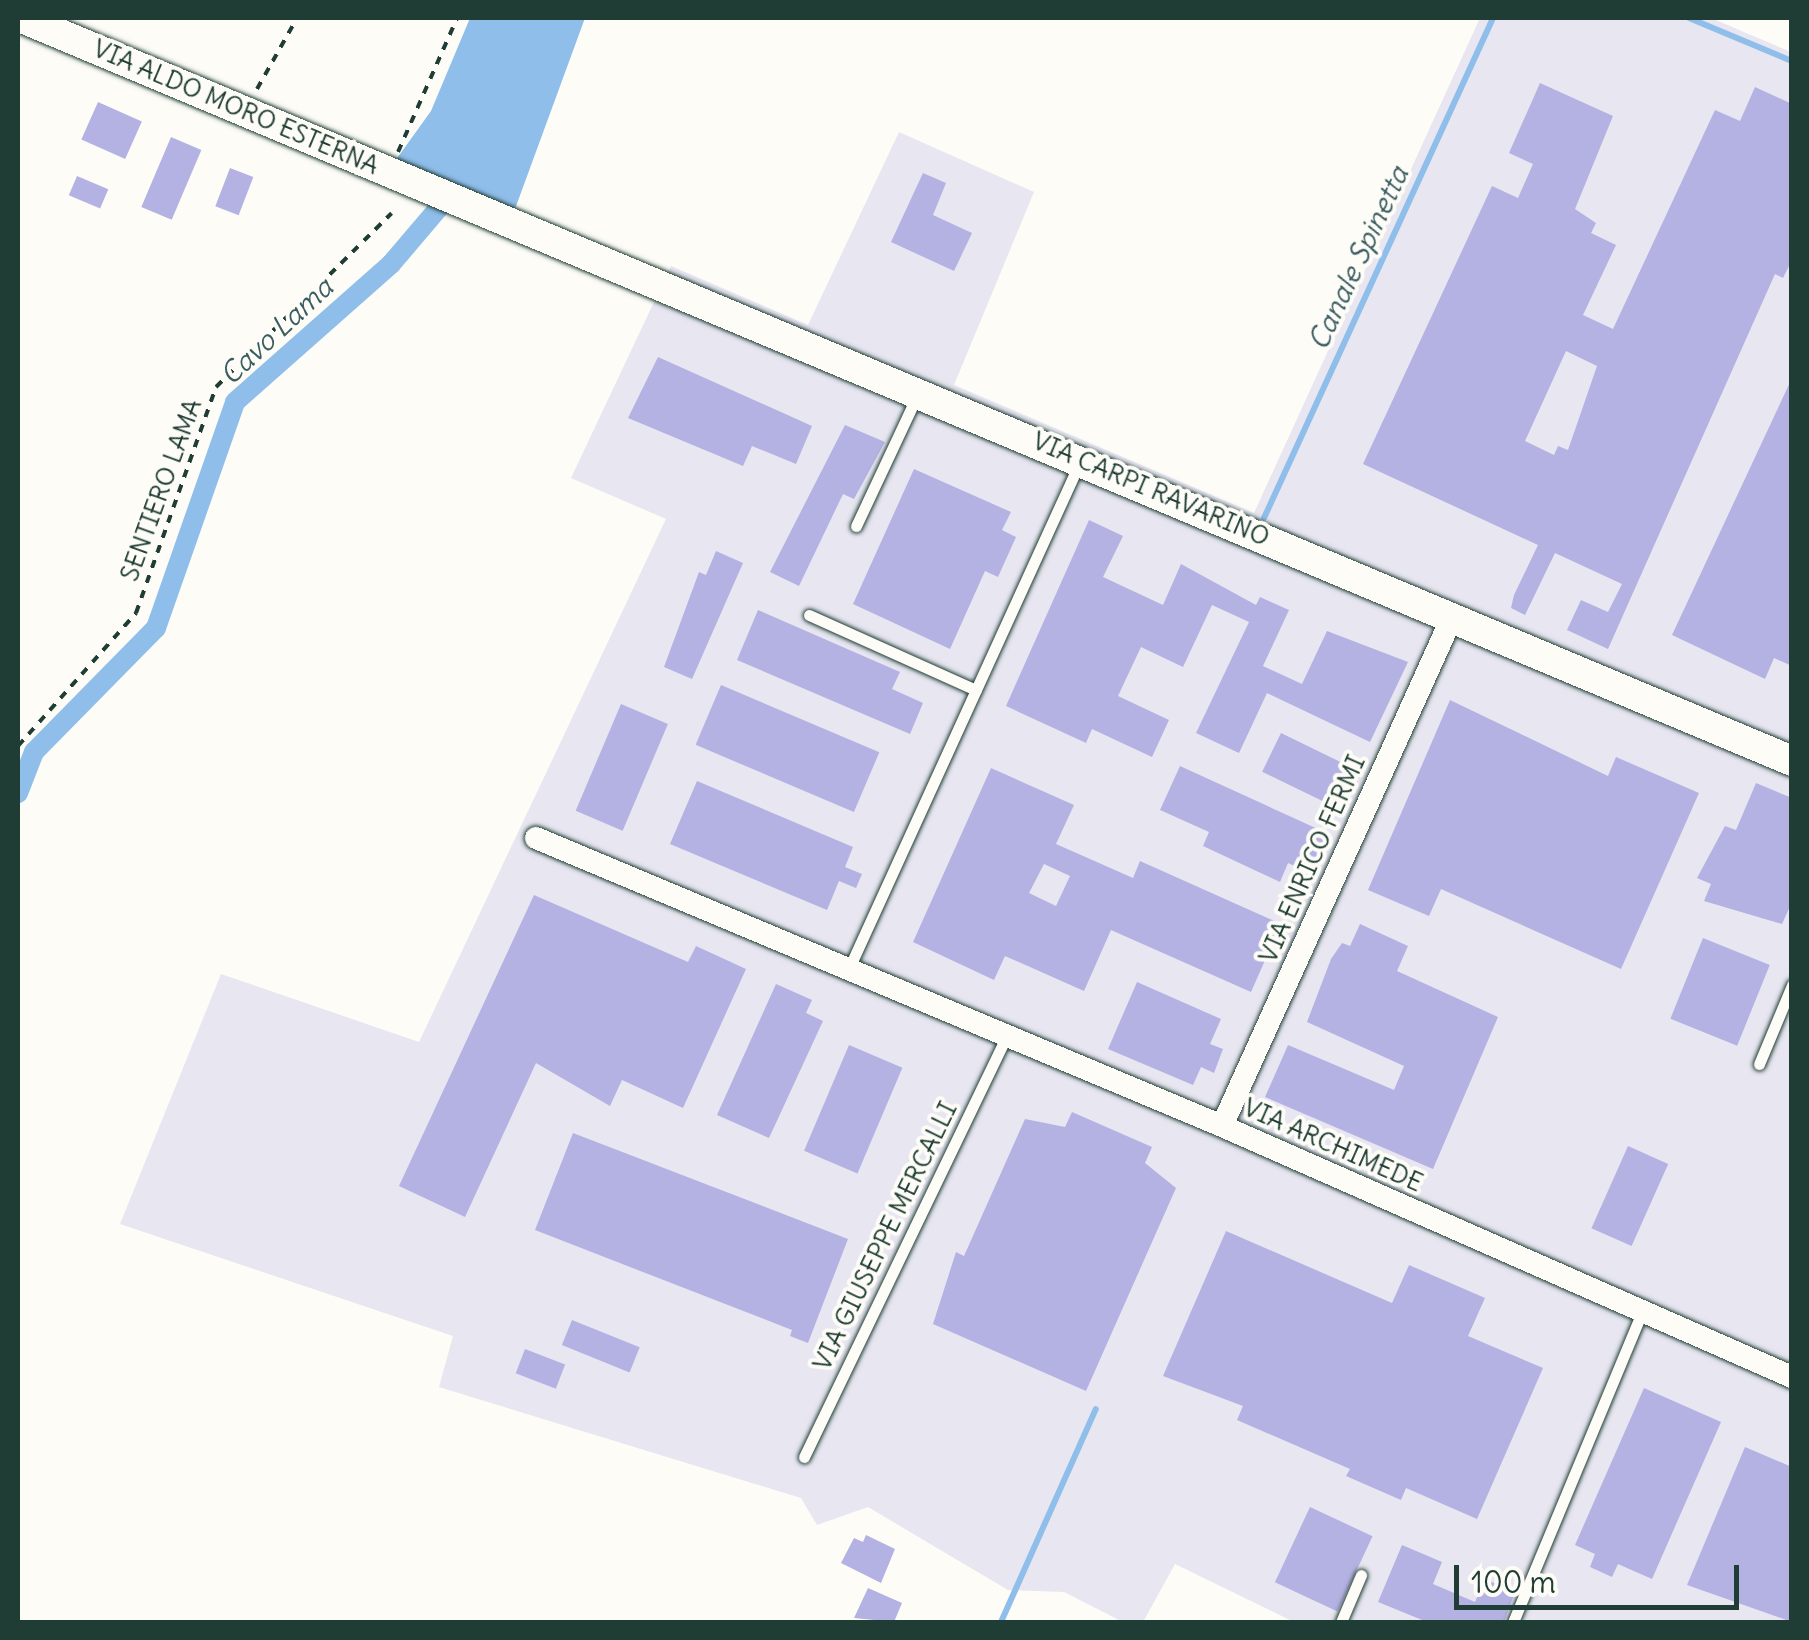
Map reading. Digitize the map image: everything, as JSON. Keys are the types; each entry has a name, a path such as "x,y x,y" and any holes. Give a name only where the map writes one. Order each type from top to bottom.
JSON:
{"main road":[{"name":"VIA ALDO MORO ESTERNA","path":"22,18 394,168 509,221"},
{"name":"VIA CARPI RAVARINO","path":"509,221 1792,760"}],"street":[{"name":"VIA ENRICO FERMI","path":"1222,1126 1452,615"},
{"name":"VIA ARCHIMEDE","path":"536,838 850,966 1792,1377"}],"lane":[{"path":"856,526 919,392"},
{"path":"850,966 1081,460"},
{"path":"809,615 976,690"},
{"path":"1758,1064 1792,986"},
{"name":"VIA GIUSEPPE MERCALLI","path":"804,1457 1007,1035"},
{"path":"1513,1622 1642,1312"},
{"path":"1341,1622 1361,1575"}],"path":[{"path":"245,111 296,18"},
{"path":"394,168 457,18"},
{"name":"SENTIERO LAMA","path":"18,746 136,613 216,388 392,214"}],"shaded area":[{"path":"1480,18 1711,18 1791,52 1791,1622 1294,1622 1175,1564 1143,1622 1123,1622 1064,1592 1008,1590 868,1507 817,1525 801,1498 439,1387 453,1336 120,1224 221,974 419,1042 666,519 571,478 671,266 808,325 899,132 1034,192 954,385 1254,513"}],"water":[{"path":"470,18 585,18 515,209 395,161 431,111"}],"building":[{"path":"1540,83 1613,116 1575,209 1596,223 1591,233 1616,245 1583,315 1613,329 1715,110 1740,121 1755,87 1792,104 1792,260 1783,278 1775,274 1608,649 1567,630 1581,600 1608,612 1622,584 1555,553 1525,615 1511,608 1538,545 1363,464 1492,186 1518,198 1533,164 1509,153","holes":["1566,351 1597,366 1568,450 1558,446 1554,455 1525,441"]},
{"path":"98,102 142,122 125,159 81,139"},
{"path":"171,137 201,150 172,220 141,207"},
{"path":"230,168 253,177 239,215 215,206"},
{"path":"923,173 946,183 933,215 972,233 954,271 891,242"},
{"path":"77,176 108,189 100,209 69,195"},
{"path":"658,357 812,426 796,464 752,446 743,466 628,418"},
{"path":"1792,378 1792,666 1774,658 1765,679 1672,635"},
{"path":"845,425 885,442 854,499 843,494 799,586 770,572"},
{"path":"914,469 1011,512 1002,530 1016,537 998,577 985,571 950,649 853,604"},
{"path":"1089,520 1123,536 1103,577 1163,605 1181,564 1256,605 1260,597 1289,610 1263,666 1302,684 1327,631 1408,662 1370,742 1267,693 1239,753 1196,733 1249,622 1212,605 1183,667 1141,647 1118,696 1169,720 1152,757 1092,729 1086,743 1006,706"},
{"path":"716,551 743,563 692,679 664,667 699,572 706,575"},
{"path":"758,610 900,672 892,689 923,703 910,734 737,660"},
{"path":"721,685 879,752 854,812 696,745"},
{"path":"1450,700 1608,776 1616,757 1699,793 1621,969 1441,889 1429,916 1368,890"},
{"path":"621,704 668,724 623,831 576,811"},
{"path":"1281,733 1362,772 1343,811 1262,772"},
{"path":"1180,766 1331,835 1313,874 1288,863 1280,882 1203,846 1209,832 1160,810"},
{"path":"991,768 1074,805 1056,844 1133,878 1140,861 1281,924 1251,992 1111,930 1084,991 1005,956 994,980 913,942","holes":["1044,864 1070,876 1056,906 1029,893"]},
{"path":"697,781 853,847 845,867 862,874 856,888 839,881 827,910 670,844"},
{"path":"1756,783 1792,798 1792,902 1782,924 1704,901 1711,884 1697,878 1725,826 1736,830"},
{"path":"534,895 688,962 696,946 746,969 683,1108 622,1080 610,1106 536,1063 465,1217 399,1186"},
{"path":"1360,924 1408,946 1397,971 1498,1017 1433,1169 1265,1097 1288,1045 1394,1090 1404,1066 1307,1022 1331,959 1342,943 1350,946"},
{"path":"1703,938 1770,965 1737,1046 1670,1019"},
{"path":"1137,982 1221,1019 1210,1044 1223,1049 1214,1073 1201,1067 1193,1085 1108,1049"},
{"path":"776,984 812,1000 806,1013 823,1021 769,1138 717,1115"},
{"path":"849,1045 902,1068 857,1174 804,1151"},
{"path":"1072,1112 1152,1147 1145,1163 1176,1188 1086,1391 933,1324 956,1252 964,1256 1025,1119 1065,1127"},
{"path":"573,1133 848,1239 808,1343 790,1336 792,1330 535,1230"},
{"path":"1628,1146 1668,1164 1632,1246 1591,1228"},
{"path":"1226,1231 1392,1303 1409,1265 1485,1298 1468,1336 1543,1368 1477,1519 1406,1488 1401,1500 1346,1476 1350,1469 1237,1420 1243,1406 1163,1376"},
{"path":"572,1320 640,1347 630,1372 562,1345"},
{"path":"525,1349 565,1364 556,1389 516,1373"},
{"path":"1644,1388 1721,1422 1652,1579 1618,1564 1612,1577 1590,1567 1595,1554 1575,1545"},
{"path":"1745,1447 1792,1467 1792,1622 1687,1585"},
{"path":"1310,1507 1373,1536 1337,1611 1275,1582"},
{"path":"866,1535 895,1549 881,1583 841,1563 854,1538 863,1542"},
{"path":"1402,1545 1442,1562 1433,1584 1475,1602 1485,1579 1515,1592 1504,1622 1427,1622 1378,1602"},
{"path":"868,1588 902,1603 894,1622 854,1618"}],"waterway":[{"name":"Canale Spinetta","path":"1264,518 1493,18"},
{"name":"Canale Spinetta","path":"1689,18 1792,61"},
{"name":"Cavo Lama","path":"18,793 34,752 156,628 235,402 391,264 454,190"},
{"name":"Canale Spinetta","path":"1001,1622 1096,1409"}]}
